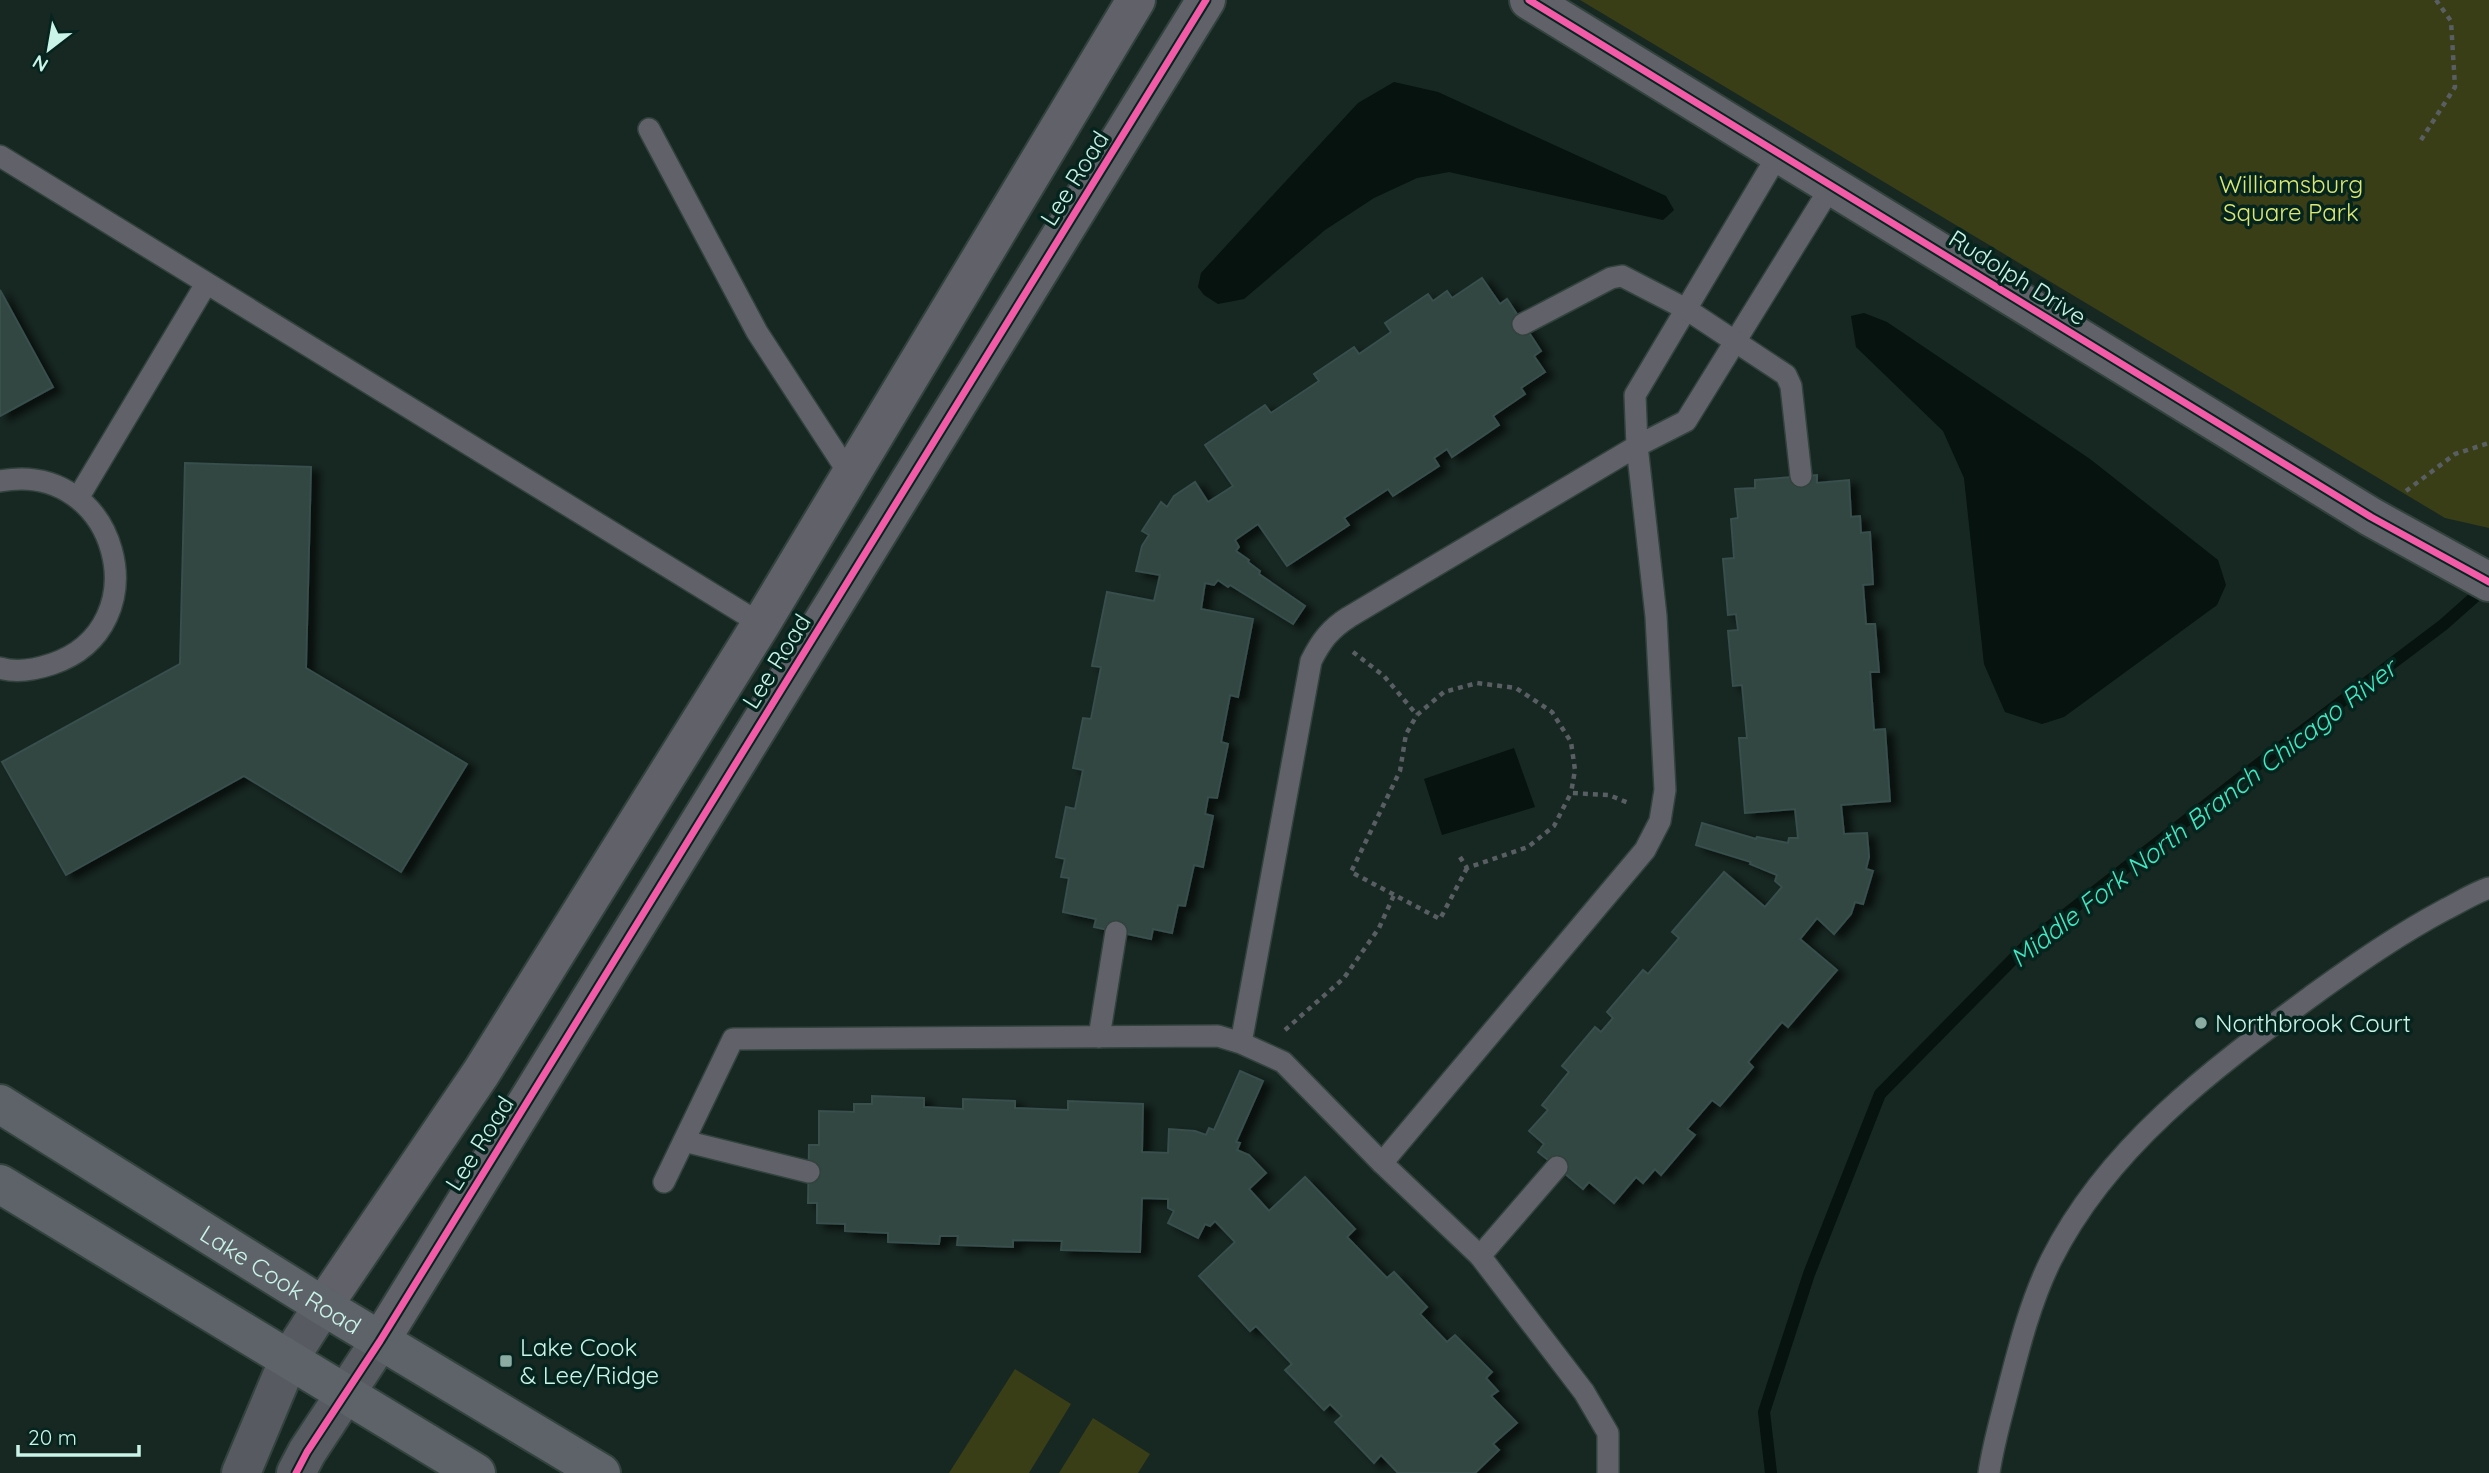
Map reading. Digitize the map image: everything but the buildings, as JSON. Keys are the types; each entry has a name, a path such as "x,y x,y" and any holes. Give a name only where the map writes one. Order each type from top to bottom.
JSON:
{"main road":[{"name":"Lake Cook Road","path":"0,1104 380,1341 601,1473"},
{"path":"0,1184 476,1473"}],"street":[{"name":"Lee Road","path":"323,1306 481,1073 761,624 1136,0"},
{"name":"Lee Road","path":"380,1341 1206,0"},
{"name":"Rudolph Drive","path":"1529,0 2388,525 2489,582"},
{"path":"241,1473 289,1359 323,1306"},
{"path":"296,1473 380,1341"}],"lane":[{"path":"649,130 757,332 850,475"},
{"path":"1382,1163 1645,850 1661,816 1665,790 1656,616 1637,446 1635,395 1779,153"},
{"path":"0,156 761,624"},
{"path":"1241,1043 1311,661 1328,633 1349,617 1637,446 1686,421 1832,185"},
{"path":"1523,324 1611,278 1622,276 1686,309 1786,375 1791,386 1801,476"},
{"path":"78,498 206,284"},
{"path":"0,481 19,478 50,482 78,498 100,520 113,549 117,580 109,611 92,638 67,659 37,669 0,668"},
{"path":"1989,1473 2028,1320 2051,1260 2086,1202 2127,1150 2175,1102 2202,1080 2367,956 2431,917 2489,888"},
{"path":"1099,1037 1116,932"},
{"path":"664,1182 733,1039 1218,1036 1241,1043 1283,1062 1382,1163 1479,1256 1584,1392 1608,1433 1608,1473"},
{"path":"684,1141 809,1172"},
{"path":"1479,1256 1557,1167"}],"path":[{"path":"2421,140 2455,87 2451,21 2437,0"},
{"path":"2388,525 2455,454 2489,443"},
{"path":"1328,633 1384,676 1417,715"},
{"path":"1477,684 1516,688 1552,712 1571,742 1575,770 1571,793 1554,827 1528,847 1467,868 1440,919 1351,872 1400,771 1406,734 1417,715 1444,692 1477,684"},
{"path":"1571,793 1609,795 1661,816"},
{"path":"1460,857 1467,868"},
{"path":"1261,1052 1344,978 1379,928 1394,895"}],"green space":[{"name":"Williamsburg Square Park","path":"1580,0 2489,0 2489,528 2445,518"},
{"path":"1015,1369 1071,1404 1029,1473 949,1473"},
{"path":"1093,1418 1150,1454 1138,1473 1059,1473"}],"shaded area":[{"path":"1394,82 1438,92 1666,196 1674,210 1663,220 1449,172 1417,178 1374,198 1325,230 1244,299 1218,304 1204,295 1198,287 1201,273 1358,103"},
{"path":"1864,313 1887,322 2090,459 2218,560 2226,585 2217,605 2064,717 2042,724 2005,712 1984,664 1964,478 1943,431 1856,347 1851,316"},
{"path":"1514,748 1535,807 1442,835 1424,779"}],"waterway":[{"name":"Middle Fork North Branch Chicago River","path":"1771,1473 1764,1412 1809,1274 1880,1094 2029,943 2443,625 2487,586"}],"cycle path":[{"path":"296,1473 1206,0"},
{"path":"1529,0 2371,517 2489,582"}],"place":[{"name":"Northbrook Court","path":"2201,1023"},
{"name":"Lake Cook & Lee/Ridge","path":"506,1361"}]}
